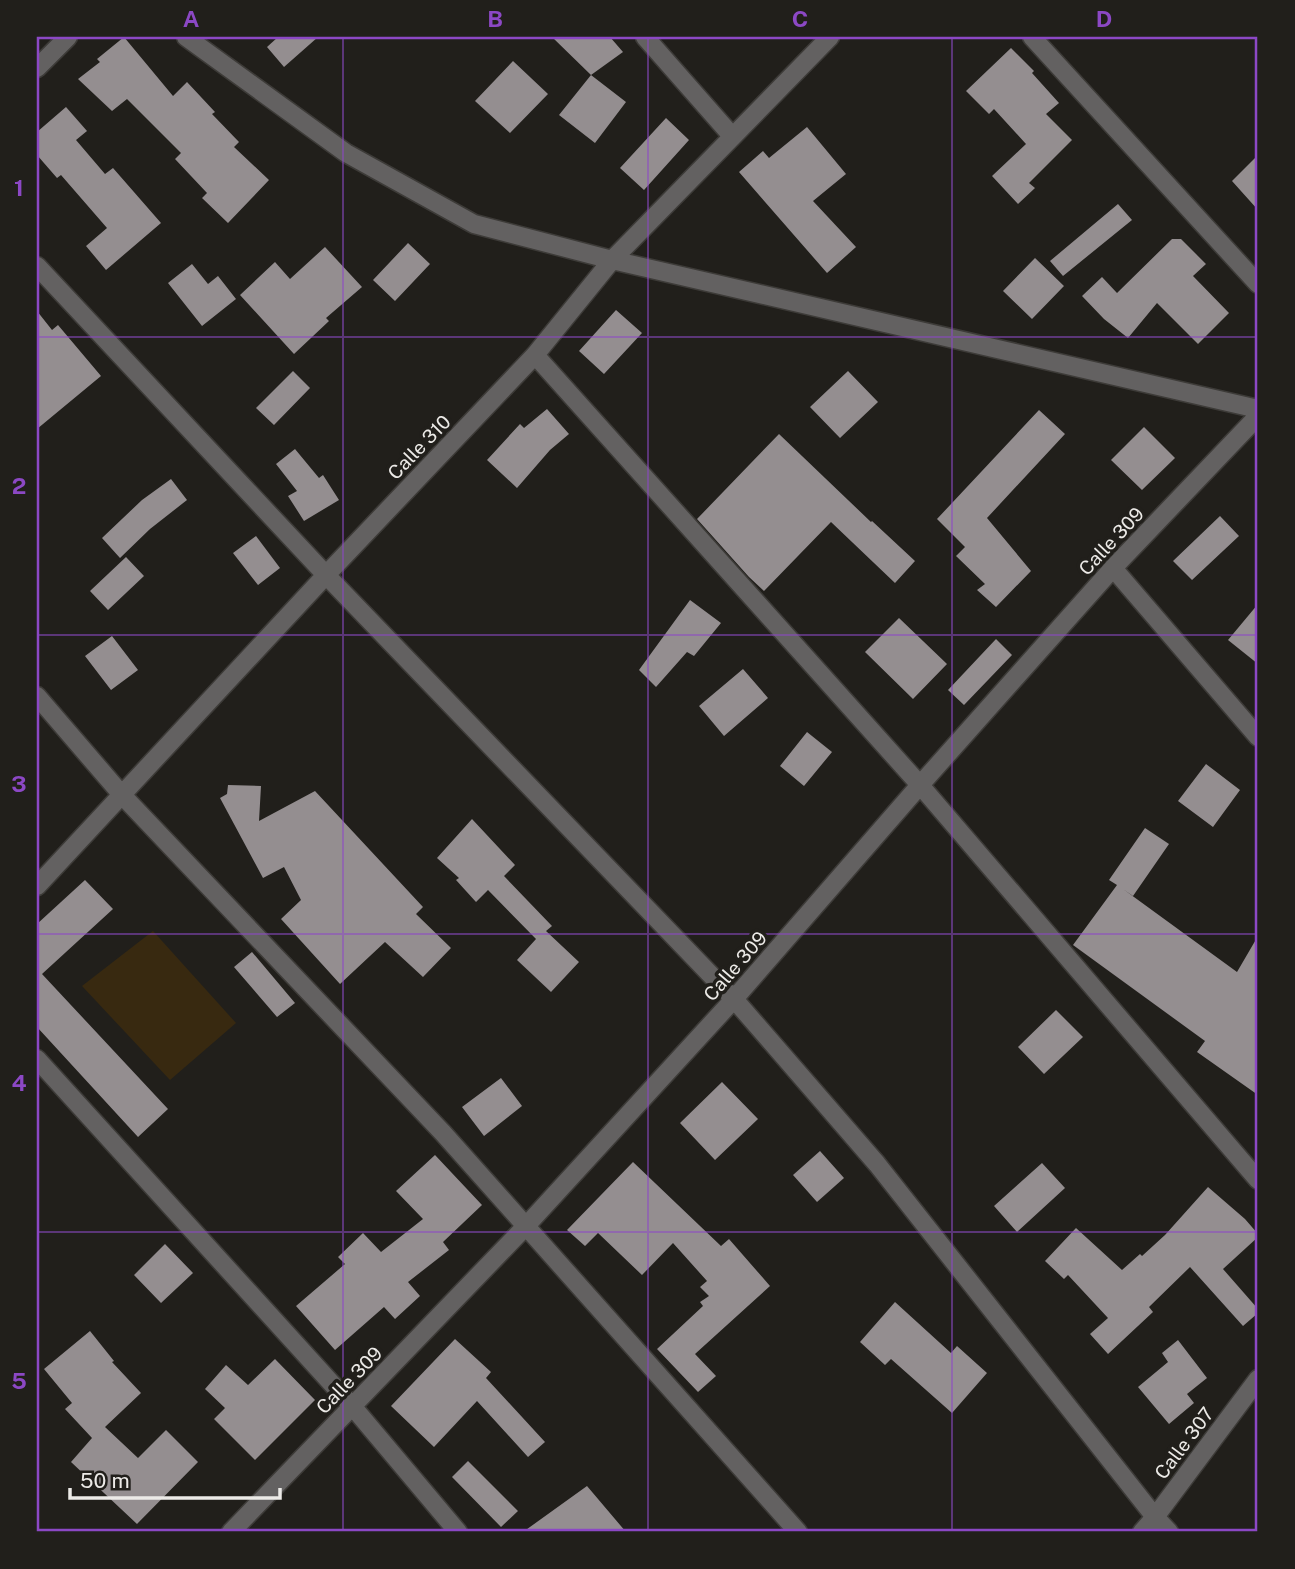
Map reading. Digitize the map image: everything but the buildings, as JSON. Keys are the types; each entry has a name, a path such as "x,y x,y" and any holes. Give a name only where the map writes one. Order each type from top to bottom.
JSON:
{"street":[{"path":"37,68 68,37"},
{"path":"186,37 346,153 474,224 612,260 1258,409"},
{"path":"645,37 732,136"},
{"name":"Calle 310","path":"37,886 535,355 612,260 830,37"},
{"path":"1032,37 1258,284"},
{"path":"37,266 326,575 734,999 877,1164 1169,1532"},
{"path":"535,355 920,785 1258,1180"},
{"name":"Calle 309","path":"231,1532 526,1226 734,999 1113,568 1258,416"},
{"path":"1113,568 1258,737"},
{"path":"37,696 122,795 443,1133 798,1532"},
{"path":"37,1059 353,1407 458,1532"},
{"name":"Calle 307","path":"1142,1532 1258,1379"}],"shaded area":[{"path":"153,931 236,1023 170,1080 82,986"}]}
